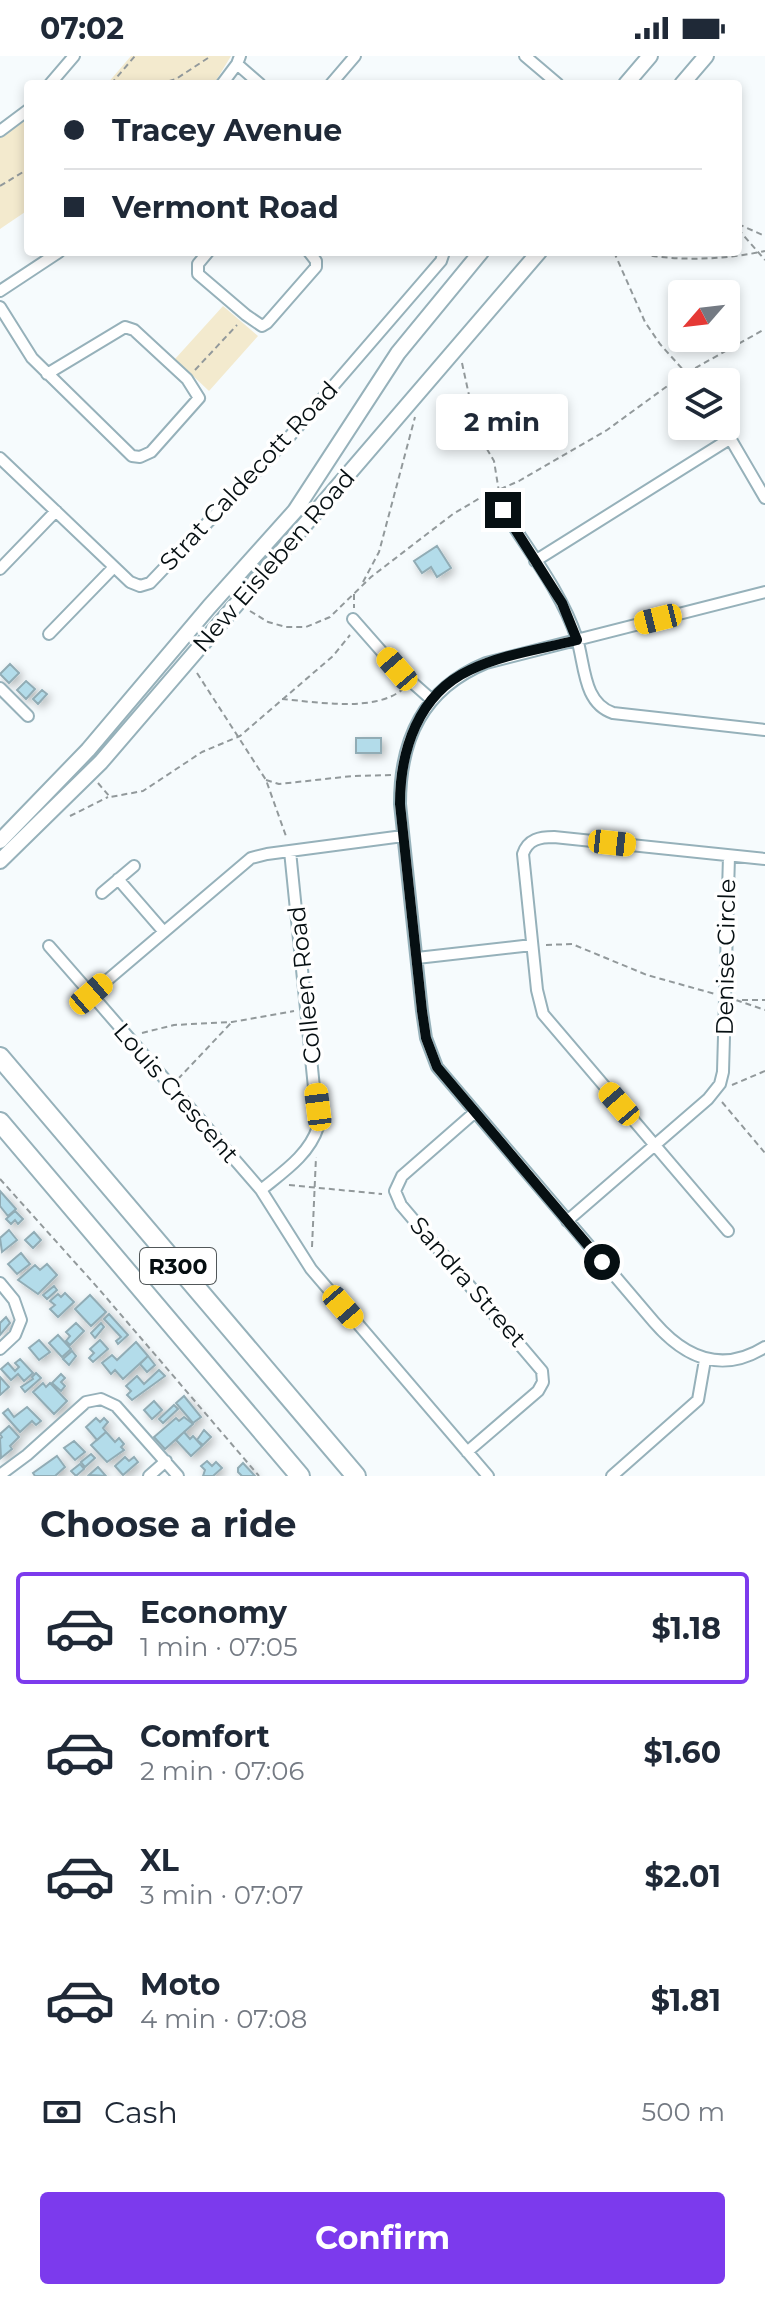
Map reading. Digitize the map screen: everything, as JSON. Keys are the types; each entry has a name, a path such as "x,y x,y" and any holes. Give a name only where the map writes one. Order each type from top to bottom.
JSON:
{"highway":[{"name":"R300","path":"0,1057 356,1476"},
{"name":"R300","path":"0,1122 300,1476"}],"main road":[{"path":"629,80 650,56"},
{"path":"685,80 706,56"},
{"name":"New Eisleben Road","path":"0,841 97,741 209,607 295,511 398,353 478,256"},
{"name":"New Eisleben Road","path":"0,861 101,762 536,256"}],"street":[{"path":"53,80 74,56"},
{"path":"334,80 355,56"},
{"path":"525,56 553,80"},
{"path":"225,80 239,60 256,80"},
{"path":"0,131 24,113"},
{"path":"0,291 53,256"},
{"path":"205,256 198,264 198,274 258,325 267,323 316,267 312,256"},
{"name":"Strat Caldecott Road","path":"0,458 114,567 134,584 145,585 290,436 443,256"},
{"path":"0,307 32,358 47,374 128,453 140,457 151,452 198,401 199,394 187,379 134,330 125,327 47,374"},
{"path":"535,561 728,440"},
{"path":"732,440 765,498"},
{"path":"503,510 562,603 577,640 590,691 603,709 613,713 765,730"},
{"path":"0,569 56,511"},
{"path":"49,634 114,567"},
{"path":"765,592 486,663 451,681 432,700 409,739 400,774 403,836 426,1038 437,1067 665,1335 705,1360 732,1360 765,1347"},
{"path":"356,622 411,682 432,700"},
{"path":"0,688 28,716"},
{"path":"91,994 251,858 403,836"},
{"name":"Denise Circle","path":"715,1092 723,1072 732,999 729,856 554,837 536,838 530,842 523,854 537,990 543,1014 728,1231"},
{"name":"Colleen Road","path":"261,1190 302,1156 313,1143 318,1127 290,851"},
{"path":"729,856 765,859"},
{"path":"102,893 134,866"},
{"path":"118,879 164,932"},
{"path":"417,958 532,945"},
{"name":"Louis Crescent","path":"49,946 261,1190 311,1269 488,1476"},
{"path":"567,1221 715,1092"},
{"name":"Sandra Street","path":"467,1452 538,1391 543,1382 542,1371 401,1205 395,1191 402,1176 474,1113"},
{"path":"0,1283 14,1300 21,1320 15,1335 0,1349"},
{"path":"612,1476 698,1400 705,1360"},
{"path":"0,1475 93,1399 109,1401 116,1406 178,1476"},
{"path":"149,1476 166,1461"}],"path":[{"path":"114,80 135,56"},
{"path":"173,80 211,56"},
{"path":"0,186 24,171"},
{"path":"742,228 765,236"},
{"path":"742,232 765,260"},
{"path":"742,255 765,251"},
{"path":"616,256 645,322 682,368"},
{"path":"659,256 725,259 739,256"},
{"path":"187,379 246,315"},
{"path":"696,368 765,329"},
{"path":"460,359 477,432 494,461 503,510"},
{"path":"246,608 268,622 286,627 306,627 330,617 361,586 453,514 607,430 668,387"},
{"path":"361,586 379,552 416,412"},
{"path":"70,816 110,797 143,791 202,752 240,736 333,656 356,622 354,593"},
{"path":"194,669 266,780 275,799 290,851"},
{"path":"282,699 349,705 394,697 411,682"},
{"path":"266,780 279,784 400,774"},
{"path":"96,781 110,797"},
{"path":"532,945 572,944 647,975 765,1010"},
{"path":"732,999 765,1000"},
{"path":"126,1035 174,1025 232,1022 307,1010"},
{"path":"171,1087 232,1022"},
{"path":"765,1071 715,1092 765,1153"},
{"path":"311,1257 316,1152"},
{"path":"0,1179 259,1476"},
{"path":"281,1184 381,1194"}],"shaded area":[{"path":"131,56 231,56 216,80 110,80"},
{"path":"24,120 24,213 0,229 0,137"},
{"path":"223,306 258,336 209,391 175,359"}],"building":[{"path":"437,546 451,568 437,577 431,567 422,573 414,561"},
{"path":"10,664 19,673 9,683 0,674"},
{"path":"26,681 35,689 26,699 17,690"},
{"path":"42,690 47,694 38,704 33,699"},
{"path":"356,738 381,738 381,753 356,753"},
{"path":"0,1191 16,1209 8,1216 0,1206"},
{"path":"15,1211 23,1219 18,1224 15,1220 11,1224 6,1219"},
{"path":"9,1230 17,1240 2,1252 0,1238"},
{"path":"34,1232 41,1240 33,1248 25,1240"},
{"path":"21,1253 30,1264 17,1274 8,1264"},
{"path":"47,1264 57,1275 38,1294 18,1280 35,1265 40,1270"},
{"path":"54,1286 57,1290 47,1299 43,1295"},
{"path":"65,1293 74,1302 58,1317 50,1309 55,1305 50,1301 58,1294 61,1297"},
{"path":"90,1295 106,1312 91,1326 75,1309"},
{"path":"109,1314 128,1335 118,1344 116,1341 121,1337 104,1319"},
{"path":"6,1317 10,1323 0,1335 0,1323"},
{"path":"76,1323 84,1331 70,1345 66,1341 70,1336 66,1332"},
{"path":"101,1323 104,1327 95,1338 91,1333"},
{"path":"58,1335 71,1349 62,1357 49,1343"},
{"path":"39,1340 50,1352 39,1360 29,1348"},
{"path":"100,1340 108,1349 93,1362 89,1358 94,1353 90,1349"},
{"path":"136,1342 148,1356 123,1379 115,1370 111,1374 102,1363 112,1355 117,1360"},
{"path":"72,1351 76,1356 69,1365 63,1359"},
{"path":"148,1356 155,1365 147,1372 140,1364"},
{"path":"20,1359 33,1373 24,1381 18,1374 11,1380 1,1369 8,1363 15,1371 19,1367 15,1363"},
{"path":"159,1370 165,1376 132,1400 127,1395 131,1391 126,1386 137,1376 144,1384"},
{"path":"36,1373 41,1378 25,1392 21,1387"},
{"path":"61,1374 65,1378 61,1382 65,1386 61,1391 52,1383"},
{"path":"0,1377 9,1387 0,1395"},
{"path":"43,1383 46,1387 50,1383 67,1401 54,1414 33,1392"},
{"path":"184,1396 201,1417 193,1423 176,1403"},
{"path":"154,1401 162,1410 152,1419 144,1410"},
{"path":"174,1405 178,1409 163,1423 159,1419"},
{"path":"27,1407 41,1421 36,1425 32,1421 20,1432 3,1413 8,1409 14,1417"},
{"path":"184,1417 193,1424 165,1449 154,1437 176,1418 179,1421"},
{"path":"96,1418 100,1422 104,1418 108,1422 103,1428 106,1432 97,1440 86,1427"},
{"path":"9,1426 19,1437 10,1446 12,1449 1,1458 0,1434"},
{"path":"204,1430 211,1437 203,1445 197,1440"},
{"path":"106,1432 115,1442 119,1438 124,1444 121,1447 124,1450 107,1462 91,1445"},
{"path":"184,1432 202,1446 191,1456 176,1440"},
{"path":"74,1441 85,1452 75,1460 64,1448"},
{"path":"91,1454 95,1458 85,1467 81,1462"},
{"path":"57,1456 65,1467 55,1476 35,1476 33,1473"},
{"path":"125,1457 129,1461 134,1457 138,1462 123,1475 115,1466"},
{"path":"207,1461 212,1466 216,1462 222,1468 213,1476 203,1476 205,1470 201,1466"},
{"path":"243,1463 255,1476 242,1476 238,1472"},
{"path":"80,1464 84,1469 76,1476 71,1471"},
{"path":"98,1467 106,1476 89,1475"}],"route":[{"path":"503,510 562,603 577,640 486,663 467,671 451,681 432,700 409,739 400,774 400,804 422,1011 431,1054 447,1081 602,1262"}]}
